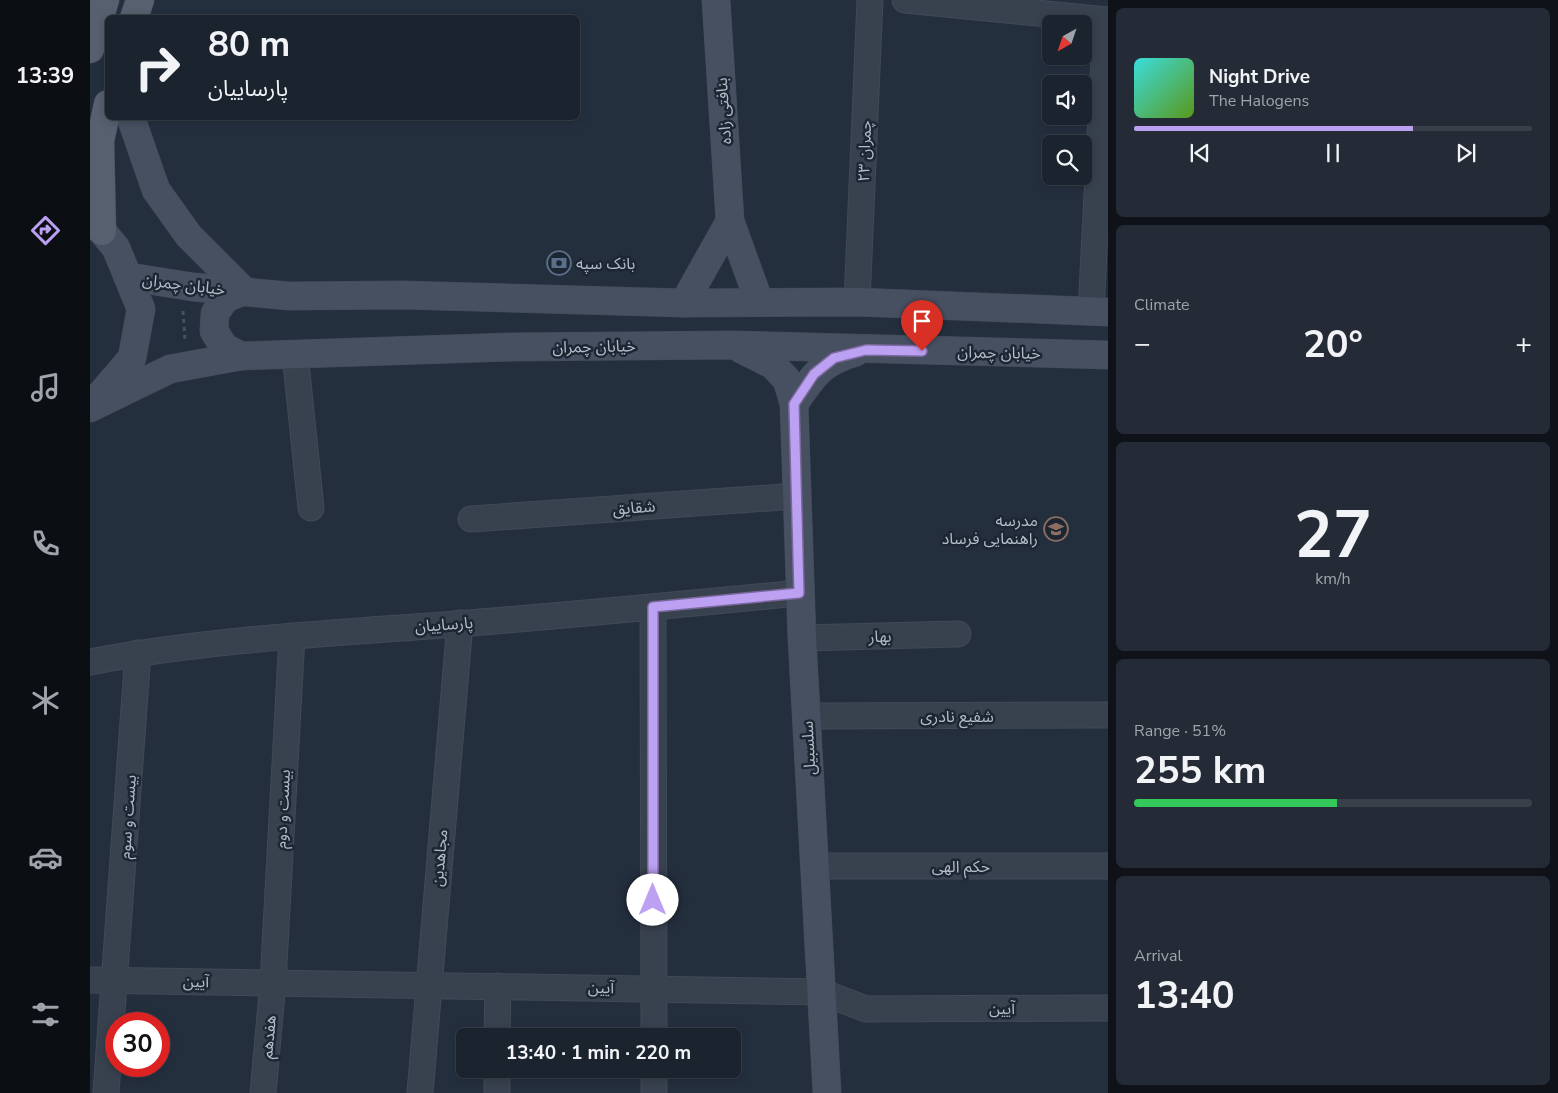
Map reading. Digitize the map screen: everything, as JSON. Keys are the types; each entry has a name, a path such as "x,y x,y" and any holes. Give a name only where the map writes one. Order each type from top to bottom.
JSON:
{"main road":[{"path":"90,49 105,0"},
{"path":"135,15 140,0"},
{"name":"بنافتی زاده","path":"716,0 730,221 759,301"},
{"path":"90,406 100,397 132,358 141,309 130,277 116,248 96,226 101,116"},
{"path":"132,120 156,190 189,236 244,291 226,298 215,313 214,332 224,348 241,356"},
{"path":"684,303 730,221"},
{"name":"خیابان چمران","path":"130,277 193,287 289,296 402,295 684,303 759,301 858,302 1099,312"},
{"name":"خیابان چمران","path":"90,406 170,369 241,356 512,347 734,345 1108,355"},
{"name":"سلسبیل","path":"734,345 773,365 787,380 794,404 799,593 827,1093"},
{"path":"794,404 814,374 834,358 866,350"}],"street":[{"name":"چمران ۲۳","path":"858,302 870,0"},
{"path":"905,0 1031,6 1107,20 1099,312"},
{"path":"295,354 311,508"},
{"name":"شقایق","path":"472,519 796,496"},
{"name":"پارساییان","path":"90,662 138,653 292,636 653,607 799,593"},
{"path":"653,607 654,1028"},
{"name":"مجاهدین","path":"420,1093 460,623"},
{"name":"بهار","path":"802,638 958,634"},
{"name":"بیست و دوم","path":"273,982 292,636"},
{"name":"بیست و سوم","path":"106,1093 138,653"},
{"name":"شفیع نادری","path":"807,716 1108,715"},
{"name":"حکم الهی","path":"814,866 1108,866"},
{"name":"آیین","path":"90,980 428,984 822,992 866,1009 1108,1008"},
{"name":"هفدهم","path":"263,1093 273,982"},
{"path":"498,986 498,1028"},
{"path":"497,1078 497,1093"},
{"path":"654,1078 654,1093"}],"place":[{"name":"بانک سپه","path":"559,263"},
{"name":"مدرسه راهنمایی فرساد","path":"1056,529"}],"route":[{"path":"653,900 653,607 799,593 794,404 814,374 834,358 866,350 922,351"}]}
